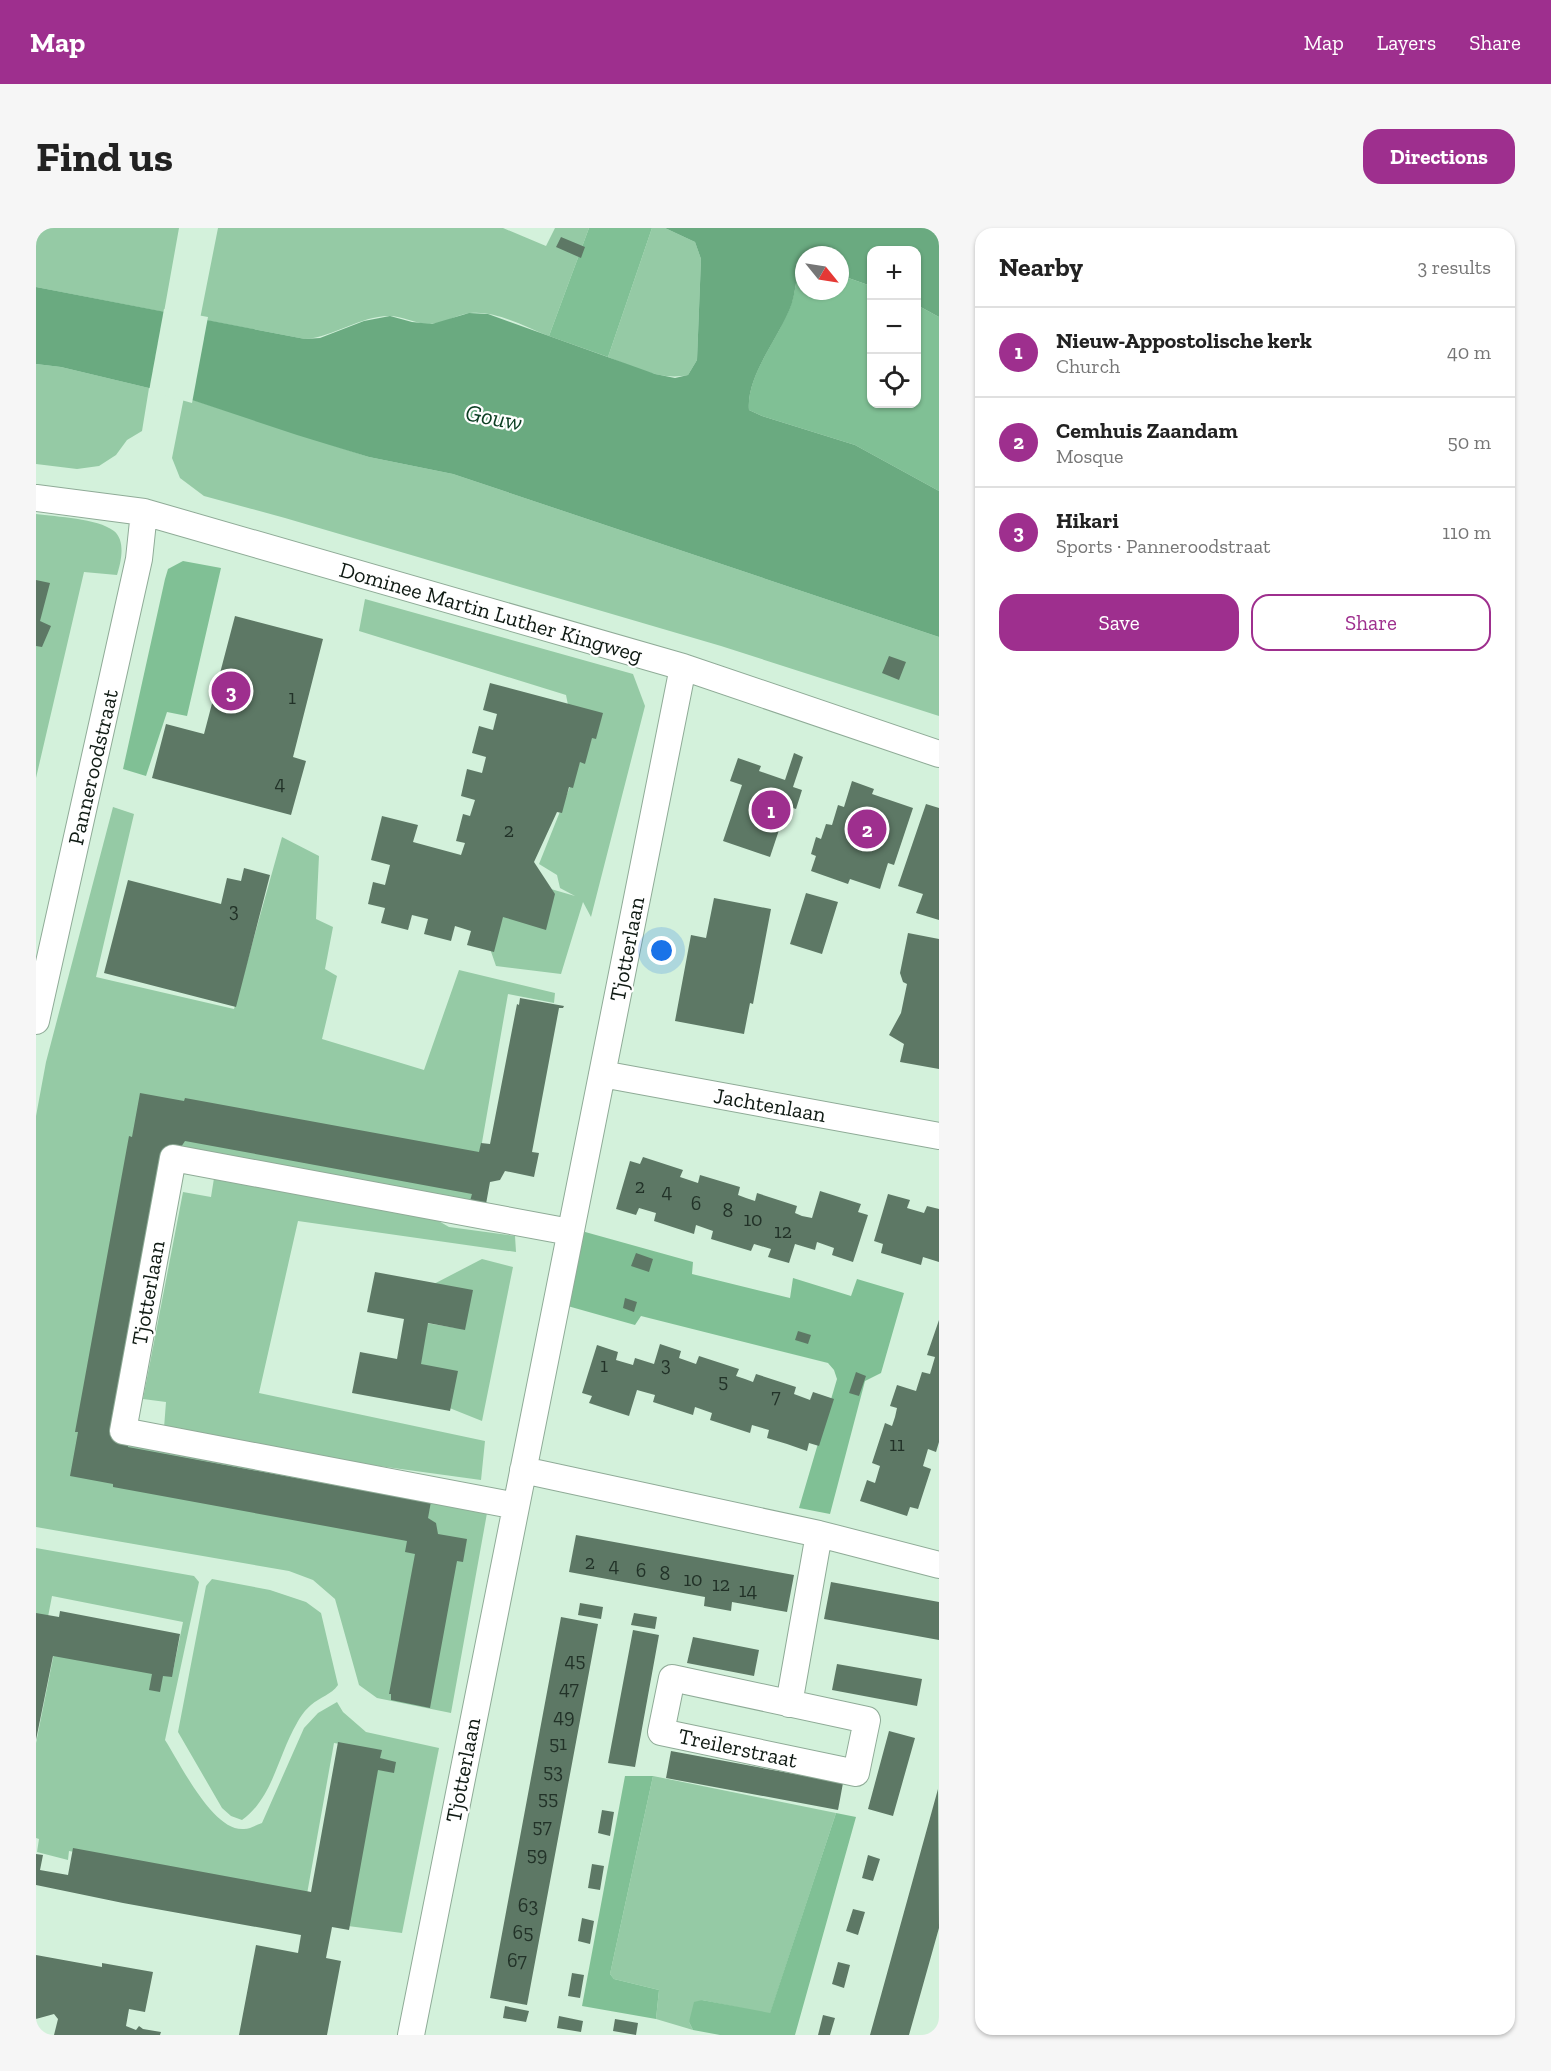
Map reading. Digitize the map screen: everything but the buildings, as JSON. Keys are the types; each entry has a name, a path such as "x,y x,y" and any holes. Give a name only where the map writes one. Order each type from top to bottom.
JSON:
{"street":[{"name":"Dominee Martin Luther Kingweg","path":"36,498 144,512 683,667 939,754"},
{"name":"Panneroodstraat","path":"36,1021 139,559 144,512"},
{"name":"Tjotterlaan","path":"411,2035 683,667"},
{"name":"Jachtenlaan","path":"602,1074 939,1136"},
{"name":"Tjotterlaan","path":"516,1506 123,1431 173,1158 570,1232"},
{"path":"523,1470 819,1534 939,1565"},
{"path":"789,1704 819,1534"},
{"name":"Treilerstraat","path":"672,1678 789,1704 867,1720 856,1773 661,1732 672,1678"}],"shaded area":[{"path":"36,228 179,228 164,312 36,287"},
{"path":"218,228 503,228 546,246 555,228 589,228 549,336 490,314 470,313 430,324 394,316 378,317 326,335 305,339 200,319"},
{"path":"589,228 652,228 608,357 549,336"},
{"path":"652,228 665,228 695,242 701,259 697,360 688,375 657,375 608,357"},
{"path":"849,278 867,285 867,408 921,408 921,307 939,317 939,491 855,445 749,410 750,396 758,369 787,315 795,287 795,300 849,300"},
{"path":"36,364 61,367 149,388 142,431 127,440 116,455 99,466 77,469 36,464"},
{"path":"184,397 369,457 453,474 939,637 939,716 721,646 204,496 180,478 172,458"},
{"path":"36,514 98,523 118,535 122,552 117,575 84,572 36,778"},
{"path":"183,561 221,568 187,716 167,712 146,776 123,769 165,579 168,569"},
{"path":"365,599 633,674 645,706 591,917 583,902 561,974 496,966 488,943 494,915 544,887 575,896 560,888 557,875 539,864 599,714 568,705 566,695 359,631"},
{"path":"113,807 134,814 96,977 234,1009 282,837 319,856 316,919 333,927 325,969 337,976 322,1039 424,1070 459,970 555,993 554,1003 508,994 471,1205 166,1150 112,1441 489,1502 451,1713 377,1698 359,1685 335,1599 313,1580 289,1571 36,1527 36,1116 46,1062"},
{"path":"215,1172 416,1208 449,1227 515,1236 516,1252 298,1221 259,1393 485,1441 481,1480 357,1463 164,1428 166,1402 143,1399 183,1192 211,1197"},
{"path":"578,1230 693,1262 692,1274 790,1298 793,1278 851,1296 857,1279 904,1293 881,1373 865,1381 830,1514 799,1508 837,1379 828,1363 641,1316 635,1325 564,1305"},
{"path":"482,1259 513,1267 482,1421 442,1405 413,1364 420,1322 456,1328 430,1286"},
{"path":"36,1548 194,1576 199,1582 165,1740 198,1794 221,1820 232,1827 246,1829 262,1823 304,1728 318,1713 337,1702 343,1712 366,1732 439,1748 402,1933 348,1926 379,1750 334,1743 307,1894 69,1851 68,1860 37,1852 39,1839 36,1838 36,1743 55,1648 173,1671 183,1622 52,1596 47,1622 36,1619"},
{"path":"212,1579 270,1590 306,1602 321,1613 338,1685 311,1705 301,1716 290,1735 268,1788 261,1800 242,1820 231,1816 222,1808 178,1732 206,1586"},
{"path":"625,1776 653,1776 610,1974 614,1979 659,1990 656,2019 582,2006"},
{"path":"653,1776 836,1813 770,2014 702,2000 689,2022 693,2030 656,2019 659,1990 614,1979 610,1974"},
{"path":"836,1813 856,1817 795,2035 720,2035 693,2030 689,2022 694,2002 702,2000 770,2013"}],"water":[{"name":"Gouw","path":"665,228 939,228 939,317 921,307 921,246 867,246 867,285 849,278 849,246 795,246 795,291 792,303 758,369 750,396 749,410 855,445 939,491 939,637 453,474 369,457 174,394 61,367 36,364 36,287 305,339 320,338 364,321 390,316 432,324 469,313 488,314 655,374 675,378 688,375 697,360 701,259 695,242"}],"pier":[{"path":"164,309 208,317 192,403 149,391"}],"place":[{"name":"Hikari","path":"231,691"},
{"name":"Nieuw-Appostolische kerk","path":"771,810"},
{"name":"Cemhuis Zaandam","path":"867,829"}]}
